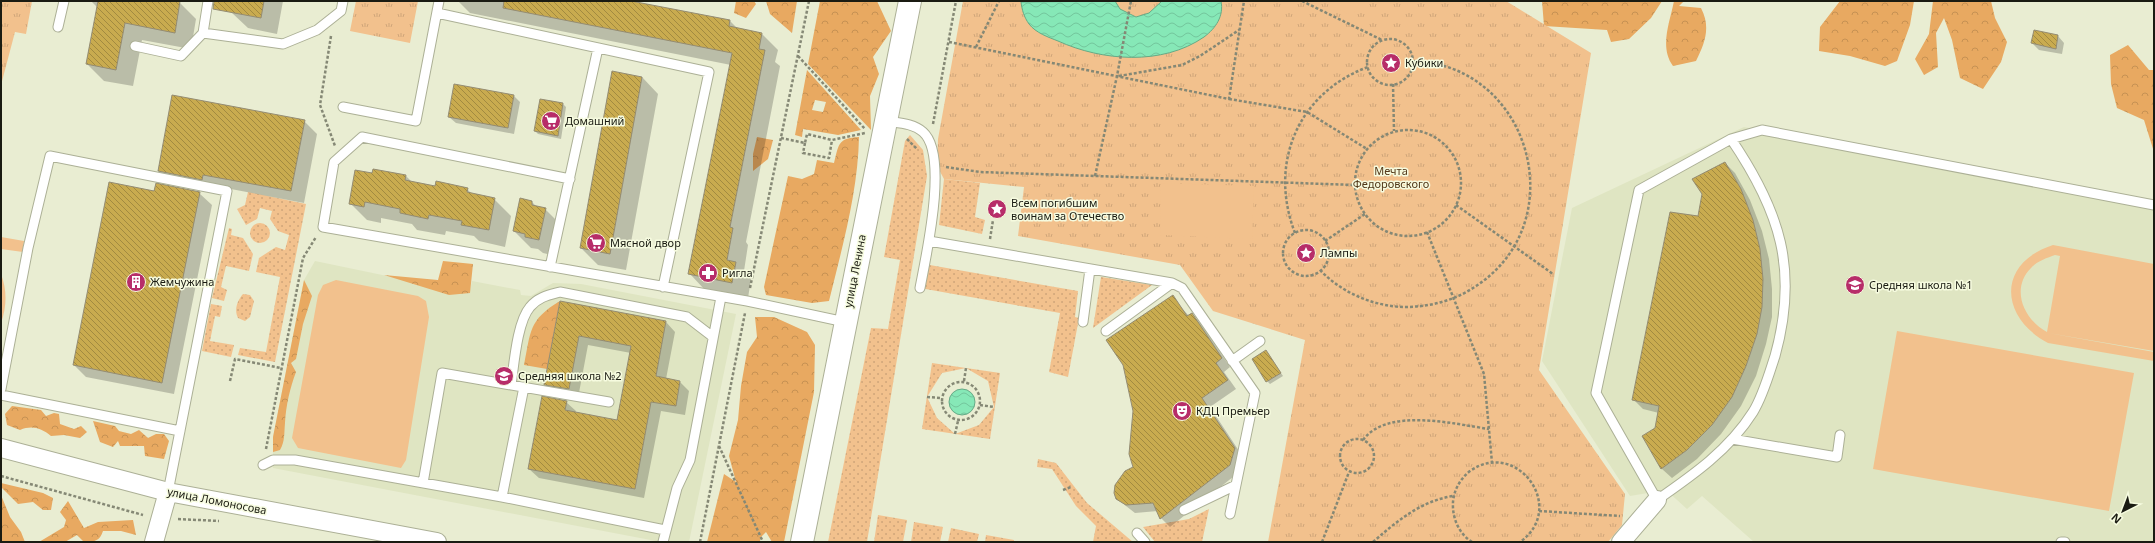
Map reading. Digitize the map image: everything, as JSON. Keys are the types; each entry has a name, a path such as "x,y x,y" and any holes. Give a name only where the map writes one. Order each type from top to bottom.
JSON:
{"street":[{"name":"улица Ленина","path":"802,542 910,1"},
{"name":"улица Ломоносова","path":"1,448 168,492 401,539 437,542"},
{"path":"154,542 168,492"},
{"path":"1621,542 1657,500"}],"lane":[{"path":"58,27 64,1"},
{"path":"135,46 180,56 203,33 208,1"},
{"path":"203,33 283,44 317,30 341,11 343,1"},
{"path":"343,107 416,121 439,1"},
{"path":"437,13 710,72 663,287"},
{"path":"550,267 598,48"},
{"path":"884,127 909,124 924,132 934,149 935,189 929,242 920,288"},
{"path":"1731,139 1752,170 1770,205 1781,240 1786,271 1781,335 1769,375 1753,412 1732,439 1704,466 1657,500 1596,393 1639,190 1731,139 1762,130 2154,205"},
{"path":"570,179 362,137 334,162 323,227 747,301 845,322"},
{"path":"1,389 28,248 50,156 228,191 168,492"},
{"path":"929,242 1172,283 1182,288 1255,393 1230,514"},
{"path":"1083,322 1090,269"},
{"path":"1106,331 1172,283"},
{"path":"510,385 523,323 530,307 544,296 560,292 688,317 714,337"},
{"path":"663,542 677,488 690,460 721,297"},
{"path":"1232,361 1260,341"},
{"path":"423,483 442,373 609,402"},
{"path":"502,498 524,387"},
{"path":"1,395 180,431"},
{"path":"1732,439 1837,457 1840,435"},
{"path":"263,465 273,460 295,460 665,530"},
{"path":"1184,510 1236,484"},
{"path":"1137,533 1145,542"}],"path":[{"path":"700,542 747,301 809,1"},
{"path":"929,142 956,1"},
{"path":"976,47 999,1"},
{"path":"1095,176 1117,76 1131,1"},
{"path":"1229,99 1244,1"},
{"path":"1302,1 1383,41"},
{"path":"333,18 320,105 339,158"},
{"path":"1117,76 1182,65 1200,56 1239,29"},
{"path":"1395,40 1402,42 1412,54 1413,61 1409,75 1404,80 1393,84 1382,83 1376,80 1368,67 1370,53 1374,46 1383,41 1395,40"},
{"path":"949,42 1229,99 1307,112 1367,149"},
{"path":"798,56 867,132 832,140 807,134 803,153 829,158 832,140"},
{"path":"1320,270 1341,288 1375,303 1411,307 1430,305 1453,298 1480,284 1494,272 1514,246 1524,225 1531,189 1527,153 1521,135 1512,119 1489,91 1474,80 1440,65 1413,61"},
{"path":"1295,233 1288,215 1284,182 1286,160 1291,142 1307,112 1321,96 1335,84 1368,67"},
{"path":"1393,84 1394,131"},
{"path":"884,127 904,136 935,165 980,172 1355,185"},
{"path":"1411,130 1427,133 1442,142 1453,154 1460,170 1461,186 1456,205 1449,217 1437,228 1427,232 1405,236 1388,233 1374,224 1365,214 1356,196 1355,185 1358,164 1367,149 1379,138 1394,131 1411,130"},
{"path":"781,138 805,143"},
{"path":"1456,205 1553,274"},
{"path":"1325,241 1365,214"},
{"path":"987,251 993,220"},
{"path":"263,465 303,258 323,227"},
{"path":"1310,230 1317,233 1325,241 1329,252 1328,259 1320,270 1305,275 1292,270 1287,265 1283,251 1285,243 1295,233 1310,230"},
{"path":"1427,232 1484,374 1492,463"},
{"path":"230,381 235,359 281,368"},
{"path":"964,381 966,368"},
{"path":"964,381 977,389 980,404 972,418 958,421 944,413 941,398 949,385 964,381"},
{"path":"927,397 941,398"},
{"path":"980,404 994,407"},
{"path":"955,434 958,421"},
{"path":"1363,440 1378,427 1395,421 1436,422 1489,429"},
{"path":"1351,439 1363,440 1372,446 1374,451 1373,463 1366,471 1360,473 1349,472 1341,463 1339,458 1342,447 1351,439"},
{"path":"719,446 763,542"},
{"path":"1472,542 1461,532 1455,521 1452,509 1454,496 1458,485 1466,475 1476,468 1492,463 1512,466 1523,472 1531,481 1537,492 1539,511 1534,528 1520,542"},
{"path":"1322,542 1349,472"},
{"path":"1,476 146,516"},
{"path":"1064,490 1071,487"},
{"path":"1373,542 1419,507 1438,499 1454,496"},
{"path":"1539,511 1623,516"}],"shaded area":[{"name":"Средняя школа №1","path":"1744,127 2154,210 2154,542 1754,542 1702,496 1687,509 1666,490 1630,496 1542,361 1572,208"},
{"name":"Средняя школа №2","path":"315,261 469,293 472,281 520,290 521,295 531,296 553,283 581,284 736,314 689,542 661,542 273,468 273,437 304,280"}],"green space":[{"path":"1,1 32,1 26,34 15,32 1,85"},
{"path":"356,1 418,1 410,43 350,31"},
{"path":"736,1 754,1 756,4 746,18 734,13"},
{"path":"766,1 797,1 792,33 770,14"},
{"path":"820,1 877,1 891,31 873,57 879,74 870,96 871,130 808,64"},
{"name":"Мечта Федоровского","path":"963,1 1506,1 1591,53 1539,370 1625,494 1622,525 1608,542 1268,542 1305,340 1213,311 1180,265 1018,236 1024,187 944,179 937,166 938,139"},
{"path":"1321,1 1360,1 1353,16"},
{"path":"1542,1 1662,1 1651,18 1629,39 1611,42 1607,30 1544,26"},
{"path":"1674,1 1684,1 1679,6 1701,8 1706,22 1706,35 1696,61 1673,66 1669,59 1666,43 1668,26"},
{"path":"1840,1 1914,1 1910,25 1897,61 1885,66 1850,56 1819,51 1820,27"},
{"path":"1933,1 1991,1 1995,18 2007,42 2001,62 1983,89 1960,78 1952,40 1944,18 1936,33 1938,67 1924,75 1915,59 1929,34"},
{"path":"2128,45 2149,70 2154,70 2154,152 2144,120 2117,108 2111,84 2110,55"},
{"path":"807,70 861,130 838,135 803,129 802,137 795,135","holes":["815,100 826,102 823,112 812,110"]},
{"path":"910,135 923,150 927,176 867,542 828,542 871,328 888,329 900,260 884,257 905,141"},
{"path":"757,137 773,140 768,159 753,171 753,154"},
{"path":"859,137 856,178 844,240 829,301 812,303 766,295 764,287 788,176 802,179 814,174 817,160 834,163 840,144 847,139"},
{"path":"944,179 980,183 975,217 985,220 982,234 939,225"},
{"path":"1161,183 1254,186 1252,239 1160,235"},
{"path":"248,192 306,204 275,362 238,355 240,348 266,352 280,277 256,272 259,258 276,247 285,250 289,235 278,231 270,219 272,211 260,208 257,219 246,225 237,209 245,205"},
{"path":"260,223 267,226 270,233 267,240 260,243 253,240 250,233 253,226"},
{"path":"229,228 232,229 231,235 243,238 253,254 249,271 226,266 221,287 227,290 224,301 212,298"},
{"path":"1,237 24,241 23,252 1,249"},
{"path":"2053,245 2154,264 2154,351 2048,333 2154,352 2154,361 2048,343 2032,332 2020,319 2013,305 2011,291 2014,277 2022,264 2035,253","holes":["2055,255 2060,256 2047,332 2039,327 2026,312 2022,303 2021,285 2025,276 2036,263"]},
{"path":"443,261 473,264 470,293 449,295 384,275 438,280"},
{"path":"924,264 1078,291 1075,317 1079,318 1068,377 1049,372 1060,313 920,288"},
{"path":"1,274 6,298 1,323"},
{"path":"1101,277 1152,285 1093,328"},
{"path":"304,280 312,296 303,324 296,359 291,363 296,372 287,403 283,444 280,450 273,452 273,437"},
{"path":"336,280 418,296 426,301 429,317 406,460 401,468 298,448 292,438 318,295 323,285"},
{"path":"243,294 250,295 254,301 250,317 245,321 238,318 236,312 239,300"},
{"path":"560,301 547,369 524,365 530,335 536,321 542,314"},
{"path":"211,304 222,306 220,317 215,316 210,341 234,345 231,357 202,351"},
{"path":"755,317 774,317 807,332 815,345 814,392 784,542 772,542 766,532 760,538 760,542 707,542 724,474 736,482 729,456 738,420 741,386 747,352 757,337"},
{"path":"1897,331 2134,373 2109,511 1873,469"},
{"path":"932,363 966,368 942,373 927,397 937,418 955,434 922,429"},
{"path":"966,368 1000,373 990,439 955,434 979,425 994,407 988,381"},
{"path":"12,406 41,410 46,416 54,413 59,414 60,424 74,429 81,426 87,432 80,438 64,435 51,436 36,428 24,428 20,430 7,425 5,414"},
{"path":"93,421 115,426 119,431 131,434 139,430 148,438 156,434 164,434 169,441 164,459 145,456 144,446 120,446 118,441 113,447 100,442"},
{"path":"1038,459 1056,463 1087,503 1133,542 1093,542 1096,526 1076,506 1052,469 1037,467"},
{"path":"1,483 43,493 53,498 51,510 43,510 33,502 18,504 1,487"},
{"path":"1,495 10,517 21,532 25,542 1,542"},
{"path":"68,501 84,528 98,522 133,520 136,535 121,531 103,531 98,539 91,542 84,542 77,535 65,542 39,542 64,527 66,520 60,512"},
{"path":"1209,509 1202,542 1155,542 1143,527 1189,519"},
{"path":"878,515 907,520 903,542 874,542"},
{"path":"914,522 943,527 940,542 911,542"},
{"path":"951,528 979,534 977,542 948,542"},
{"path":"986,535 1014,540 1014,542 985,542"}],"water":[{"path":"1115,1 1120,9 1136,17 1149,13 1162,1 1221,1 1222,6 1218,21 1212,30 1204,37 1170,53 1132,57 1093,53 1075,48 1050,38 1035,30 1027,21 1021,2"},
{"path":"962,389 971,393 975,402 971,411 962,415 953,411 949,402 953,393"}],"building":[{"path":"98,1 180,1 175,33 125,23 116,70 86,64"},
{"path":"214,1 264,1 261,18 213,9"},
{"path":"504,1 631,1 730,20 729,26 762,33 759,49 765,50 730,227 733,228 727,260 736,262 732,283 688,274 732,53 503,8"},
{"path":"2034,30 2058,35 2056,49 2031,43"},
{"path":"612,71 642,77 610,254 580,248"},
{"path":"454,84 514,95 508,128 448,117"},
{"path":"172,95 305,120 291,191 203,175 202,180 158,171"},
{"name":"Домашний","path":"540,99 563,103 558,136 534,131"},
{"path":"1725,162 1741,189 1753,220 1760,249 1763,279 1762,307 1757,334 1746,366 1732,397 1712,425 1687,450 1661,469 1642,436 1655,428 1659,406 1632,400 1670,212 1698,216 1702,194 1692,179"},
{"path":"373,169 406,175 405,180 435,186 436,181 468,188 467,192 495,198 489,230 461,225 462,221 429,215 428,219 400,213 400,209 365,202 364,207 349,204 355,170 372,173"},
{"name":"Жемчужина","path":"109,182 154,191 156,183 200,192 162,383 73,365"},
{"path":"520,198 532,201 532,205 546,208 539,240 525,237 525,234 513,231"},
{"name":"КДЦ Премьер","path":"1173,295 1187,316 1192,313 1222,358 1216,363 1228,380 1202,398 1235,448 1230,465 1160,519 1153,503 1126,505 1116,499 1114,493 1115,485 1125,471 1133,467 1129,454 1133,411 1123,365 1106,340"},
{"path":"560,301 666,321 656,376 680,381 676,406 651,402 635,489 528,469 542,396 567,401 565,410 617,420 631,346 579,336 569,389 544,385"},
{"path":"1266,350 1281,373 1266,382 1252,359"}],"place":[{"name":"Кубики","path":"1391,63"},
{"name":"Домашний","path":"551,121"},
{"name":"Всем погибшим воинам за Отечество","path":"997,209"},
{"name":"Мясной двор","path":"596,243"},
{"name":"Лампы","path":"1306,253"},
{"name":"Ригла","path":"708,273"},
{"name":"Жемчужина","path":"136,282"},
{"name":"Средняя школа №1","path":"1855,285"},
{"name":"Средняя школа №2","path":"504,376"},
{"name":"КДЦ Премьер","path":"1182,411"}]}
